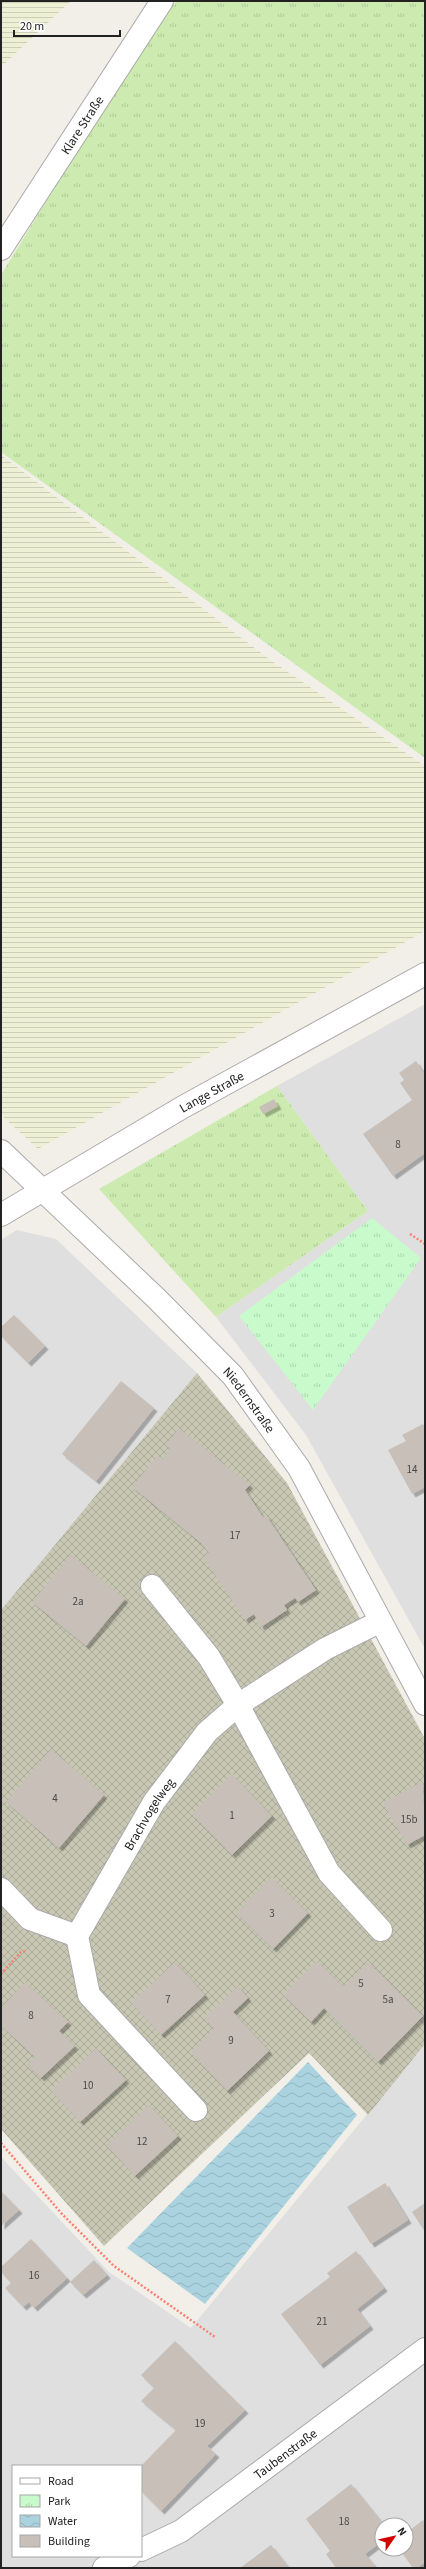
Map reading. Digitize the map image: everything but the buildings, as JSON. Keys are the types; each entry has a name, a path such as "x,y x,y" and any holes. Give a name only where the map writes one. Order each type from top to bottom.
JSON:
{"street":[{"name":"Klare Straße","path":"1,249 162,1"},
{"name":"Lange Straße","path":"1,1215 42,1189 183,1107 425,974"},
{"name":"Niedernstraße","path":"1,1151 42,1189 233,1376 299,1468 379,1622 425,1704"},
{"path":"152,1586 209,1657 238,1705 329,1873 381,1930"},
{"name":"Brachvogelweg","path":"77,1936 154,1802 207,1732 238,1705 325,1649 379,1622"},
{"path":"1,1890 30,1919 77,1936 89,1995 196,2110"},
{"name":"Taubenstraße","path":"142,2550 181,2531 425,2349"},
{"path":"104,2568 127,2557"}],"path":[{"path":"410,1234 425,1244"},
{"path":"1,2143 62,2214 114,2266 215,2337"}],"shaded area":[{"path":"1,1 71,1 1,67"},
{"path":"1,455 269,659 425,766 425,931 38,1149 1,1115"},
{"path":"425,1004 425,1649 306,1435 216,1317 368,1211 277,1086"},
{"path":"17,1230 56,1239 197,1373 1,1610 1,1240"},
{"path":"197,1373 287,1483 425,1739 425,2044 368,2115 309,2053 104,2246 1,2129 1,1610"},
{"path":"425,2044 425,2568 1,2568 1,2157 109,2272 191,2328"}],"green space":[{"path":"176,1 425,1 425,758 1,452 1,275 93,125"},
{"path":"277,1086 368,1211 216,1317 99,1189"},
{"path":"372,1218 421,1258 313,1410 239,1316"}],"water":[{"path":"308,2062 357,2115 205,2304 127,2248"}]}
